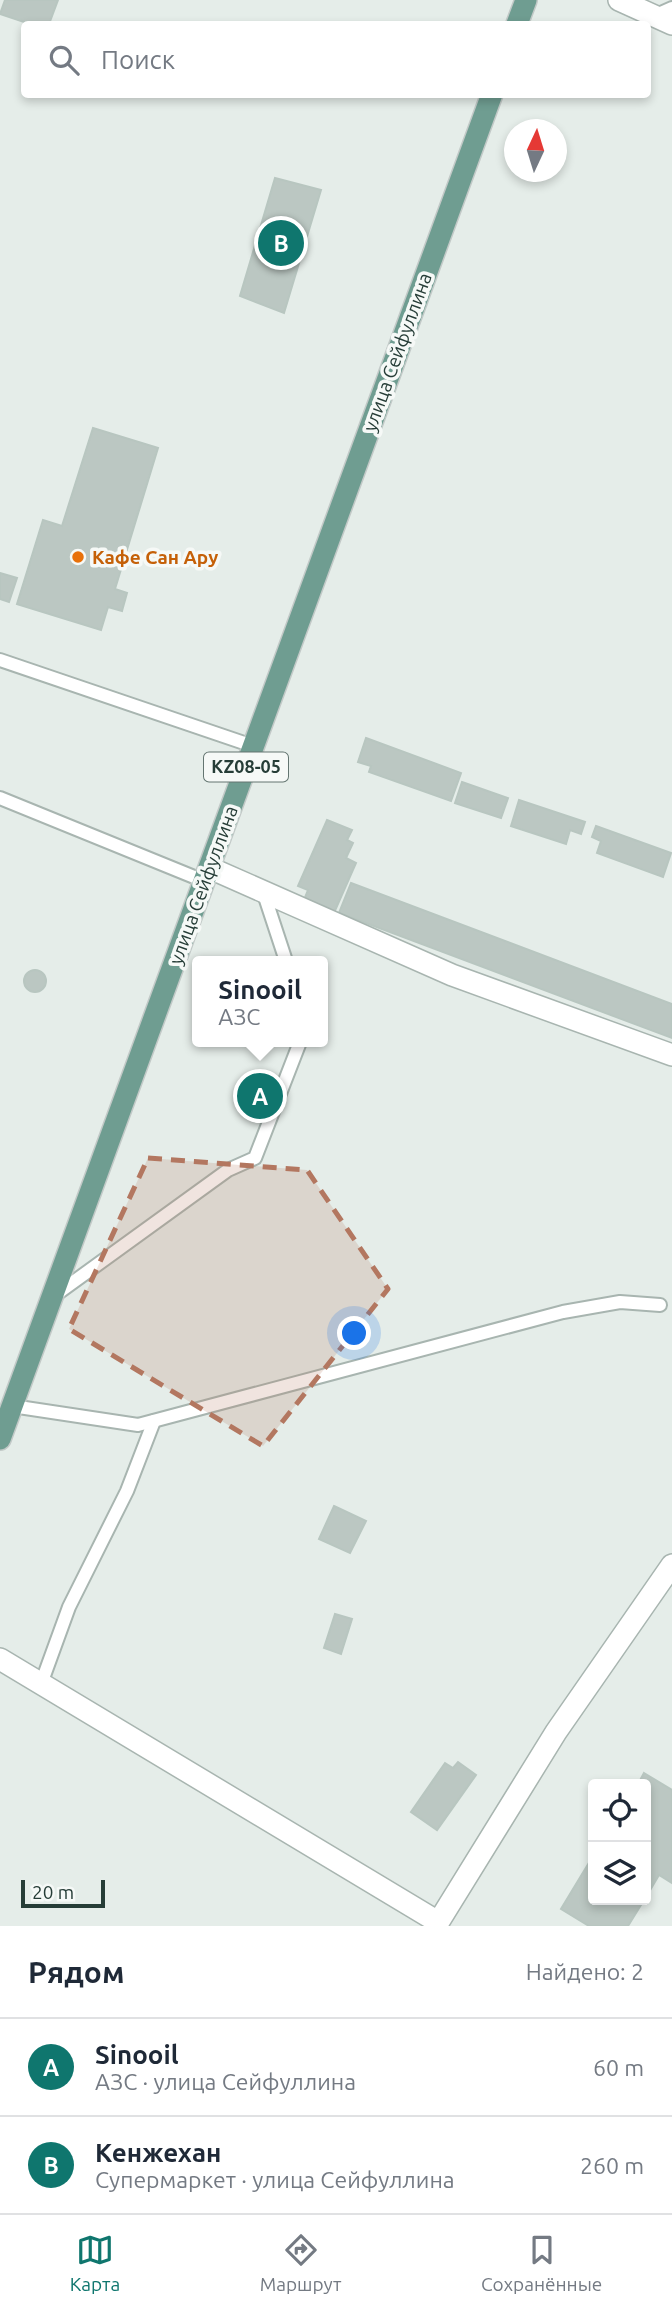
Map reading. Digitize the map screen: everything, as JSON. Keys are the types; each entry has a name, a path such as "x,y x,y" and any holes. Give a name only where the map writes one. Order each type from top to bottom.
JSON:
{"main road":[{"path":"518,21 526,0"},
{"name":"улица Сейфуллина","path":"0,1439 7,1410 51,1298 491,98"}],"street":[{"path":"619,0 666,16"},
{"path":"207,874 262,891 452,975 672,1055"},
{"path":"0,1659 439,1925 556,1732 672,1564"}],"lane":[{"path":"0,660 253,746"},
{"path":"0,798 207,874"},
{"path":"262,891 284,956"},
{"path":"51,1298 228,1170 255,1158 298,1047"},
{"path":"7,1410 138,1425 564,1312 620,1302 660,1305"},
{"path":"41,1684 69,1607 127,1491 154,1421"}],"highlighted area":[{"path":"148,1158 307,1170 388,1289 263,1446 69,1329"}],"building":[{"path":"5,0 58,0 50,21 21,21 0,14"},
{"path":"275,178 321,190 284,313 240,296"},
{"name":"Кафе Сан Ару","path":"93,428 158,448 115,589 127,593 122,611 108,607 101,630 17,604 43,520 62,526"},
{"path":"0,573 17,578 9,602 0,599"},
{"path":"366,738 461,773 451,801 369,772 371,766 358,762"},
{"path":"462,782 508,798 501,818 455,803"},
{"path":"519,800 585,822 581,834 570,830 566,844 511,826"},
{"path":"327,820 352,830 347,840 353,843 346,858 356,863 334,913 304,900 308,890 298,886"},
{"path":"596,826 671,853 663,877 597,853 601,841 592,837"},
{"path":"351,883 672,1004 672,1038 339,913"},
{"path":"35,970 45,977 46,981 39,991 35,992 25,985 24,981 31,971"},
{"path":"334,1506 366,1521 350,1553 319,1539"},
{"path":"335,1614 352,1619 341,1654 324,1648"},
{"path":"458,1762 476,1775 437,1830 411,1812 445,1763 453,1768"},
{"path":"644,1773 672,1790 672,1883 659,1875 651,1889 651,1779 641,1779"},
{"path":"588,1864 588,1905 641,1905 628,1926 589,1926 561,1909"}],"place":[{"name":"Кенжехан","path":"281,243"},
{"name":"Кафе Сан Ару","path":"78,557"},
{"name":"Sinooil","path":"260,1096"}]}
